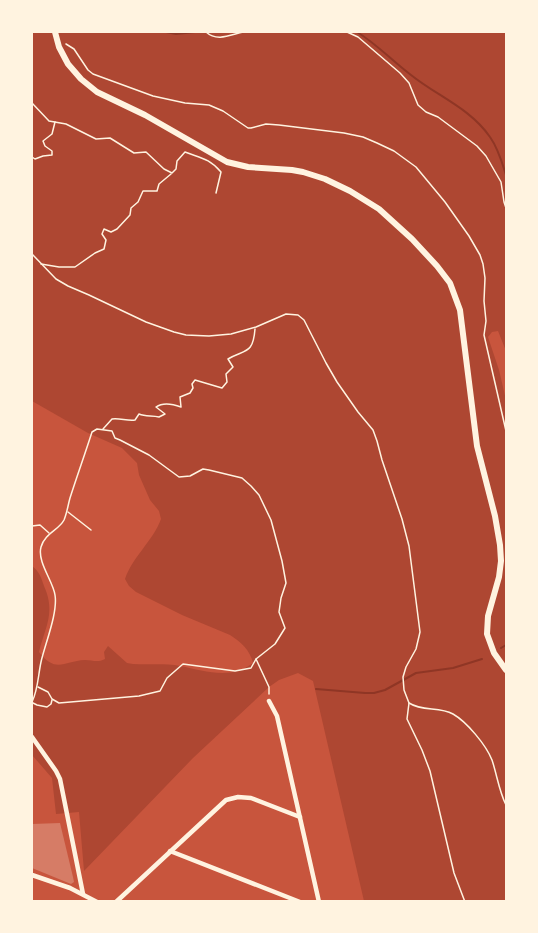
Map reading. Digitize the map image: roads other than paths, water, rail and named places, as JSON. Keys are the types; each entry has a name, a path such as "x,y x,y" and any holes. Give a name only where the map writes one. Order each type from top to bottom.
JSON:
{"main road":[{"path":"55,32 59,47 68,64 97,92 145,115 227,162 248,167 303,172 350,191 379,209 412,238 450,283 460,310 477,446 500,545 499,577 488,616 487,634 494,653 507,669"}],"street":[{"path":"269,701 277,716 319,902"},
{"path":"32,737 60,779 83,894"},
{"path":"116,902 226,801 238,797 251,798 300,817"},
{"path":"170,851 300,902"},
{"path":"32,875 83,894 97,902"}],"waterway":[{"path":"166,32 176,34 195,32"},
{"path":"357,32 421,83 473,118 493,141 506,175"},
{"path":"501,648 506,645"},
{"path":"316,689 374,693 385,690 416,673 453,668 482,659"}]}
